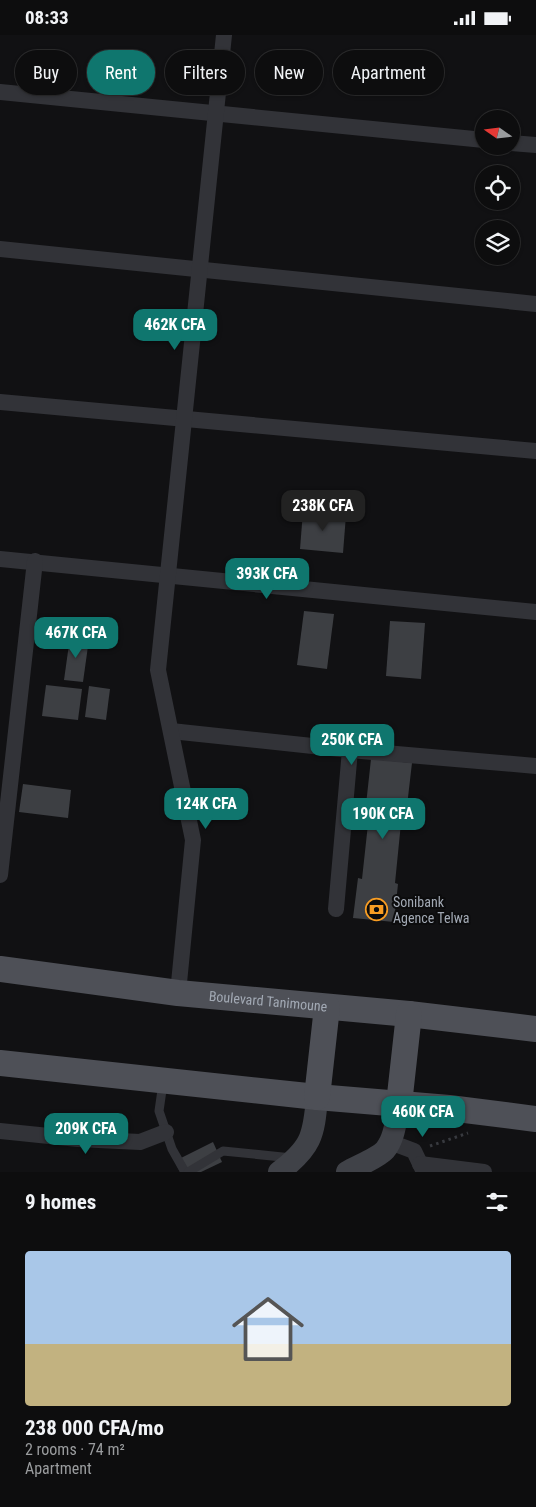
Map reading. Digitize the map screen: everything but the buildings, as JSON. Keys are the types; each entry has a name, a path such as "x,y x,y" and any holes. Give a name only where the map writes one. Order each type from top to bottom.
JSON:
{"main road":[{"name":"Boulevard Tanimoune","path":"0,969 178,993 409,1014 536,1029"},
{"path":"279,1172 298,1158 313,1131 327,1007"},
{"path":"347,1172 384,1151 390,1142 399,1105 409,1014"},
{"path":"0,1063 318,1097 449,1108 536,1119"}],"street":[{"path":"178,993 192,840 158,670 224,35"},
{"path":"0,92 475,139"},
{"path":"520,144 536,145"},
{"path":"0,249 536,303"},
{"path":"0,401 536,451"},
{"path":"0,559 536,612"},
{"path":"0,875 35,561"},
{"path":"171,731 350,750 536,766"},
{"path":"336,909 350,750"},
{"path":"0,1131 78,1139 140,1142 166,1132"},
{"path":"390,1142 419,1162 484,1172"}],"lane":[{"path":"163,1080 159,1111 172,1149 186,1172 223,1151 298,1158"}],"path":[{"path":"419,1162 424,1148 462,1134 470,1133"}],"place":[{"name":"Sonibank Agence Telwa","path":"377,910"}]}
